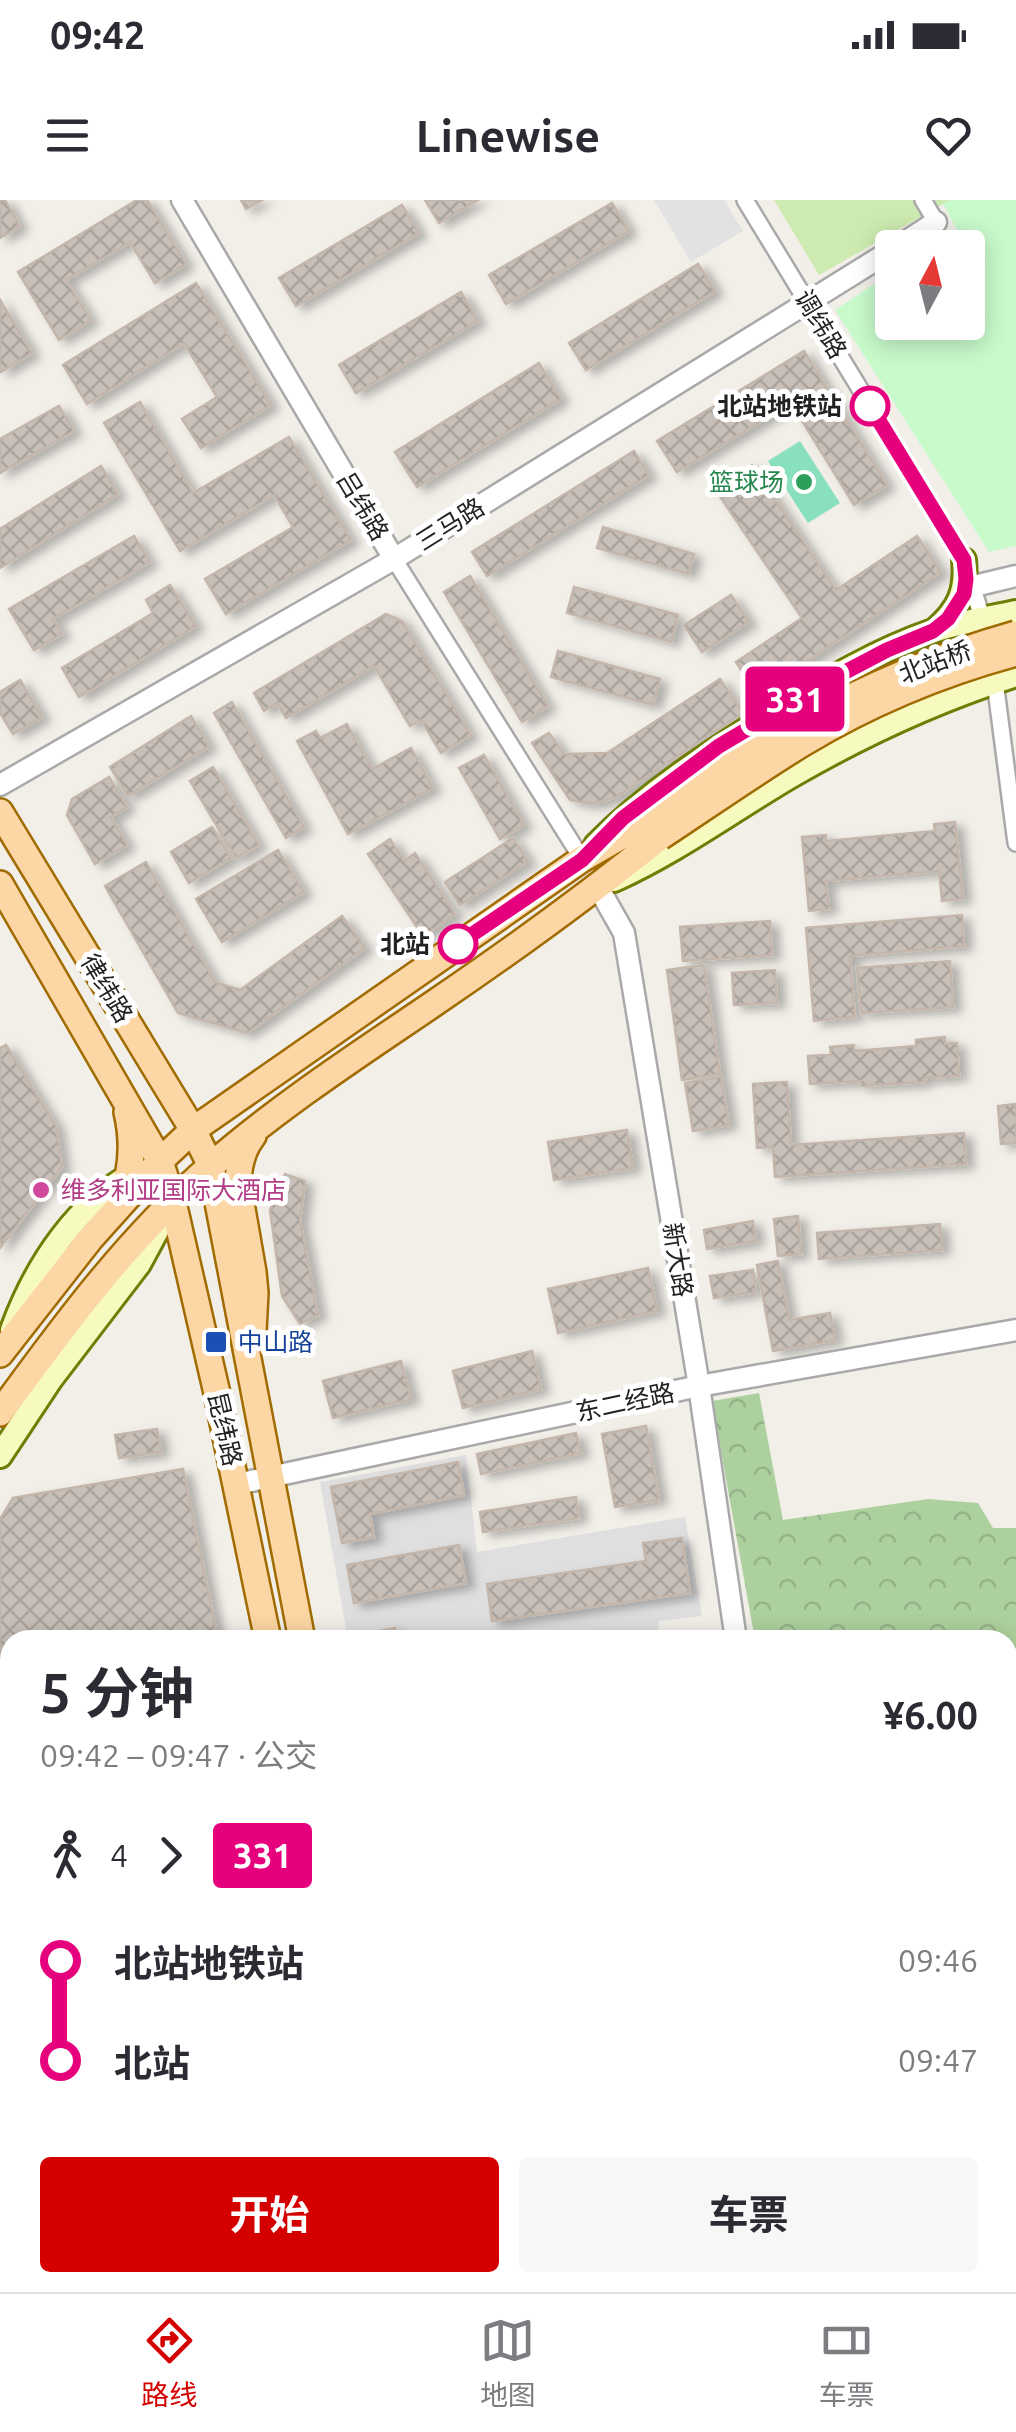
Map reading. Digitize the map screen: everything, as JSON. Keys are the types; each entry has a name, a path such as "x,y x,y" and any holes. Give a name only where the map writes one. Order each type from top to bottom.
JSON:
{"main road":[{"path":"933,631 948,619 964,594 964,560"},
{"path":"0,1456 51,1378 124,1285 202,1156 264,1080 582,860 623,818 719,746 848,670 933,631 1016,612"},
{"name":"北站桥","path":"656,828 800,724 859,693 946,656 1016,634"},
{"name":"北站桥","path":"656,828 852,717 940,677 1016,653"},
{"path":"598,887 652,862 849,744 1006,678"},
{"name":"律纬路","path":"0,812 156,1069 202,1156"},
{"path":"582,860 656,828"},
{"path":"4,1348 26,1298 56,1247 103,1194 128,1177 163,1162 202,1156 258,1129 330,1074 598,887 656,828"},
{"name":"律纬路","path":"0,884 163,1162"},
{"path":"106,1273 142,1216 163,1162 169,1114 156,1069"},
{"path":"117,1210 128,1177 132,1145 122,1096"},
{"path":"249,1366 255,1294 238,1169 248,1142 258,1129"},
{"path":"195,1297 194,1215 202,1156"},
{"name":"昆纬路","path":"202,1156 249,1366 300,1630"},
{"path":"4,1348 90,1239 163,1162"},
{"name":"昆纬路","path":"163,1162 237,1484 266,1630"},
{"path":"0,1414 86,1297 173,1202"},
{"path":"106,1273 126,1256 150,1245 176,1258 195,1297"}],"street":[{"name":"吕纬路","path":"182,200 394,559 582,860"},
{"name":"调纬路","path":"745,200 964,560 1006,678 1016,844"},
{"path":"923,200 936,222"},
{"name":"三马路","path":"924,230 936,222"},
{"name":"三马路","path":"0,784 394,559 875,261"},
{"path":"974,586 1016,576"},
{"name":"新大路","path":"598,887 624,933 735,1630"},
{"name":"东二经路","path":"237,1484 698,1386 1016,1330"}],"shaded area":[{"path":"654,200 724,200 743,231 691,262"},
{"path":"466,1455 477,1552 685,1517 702,1616 659,1621 659,1630 346,1630 320,1482"}],"green space":[{"path":"774,200 950,200 898,230 875,230 875,243 819,275"},
{"path":"950,200 1016,200 1016,546 989,552 835,310 875,283 875,340 985,340 985,230 957,230 943,204"},
{"name":"篮球场","path":"800,441 840,503 808,523 768,461"},
{"path":"759,1393 783,1520 928,1499 978,1503 993,1528 1016,1528 1016,1630 753,1630 712,1401"}],"building":[{"path":"0,200 5,200 20,226 0,238"},
{"path":"137,200 147,200 186,264 155,283 130,242 66,280 91,320 59,340 18,272"},
{"path":"241,200 262,200 246,209"},
{"path":"425,200 478,200 439,223"},
{"path":"612,203 629,231 506,304 489,275"},
{"path":"402,205 419,233 296,306 279,278"},
{"path":"698,264 715,291 586,370 569,343"},
{"path":"196,283 271,405 201,448 182,419 217,397 184,343 87,404 63,365"},
{"path":"461,292 478,321 356,393 339,365"},
{"path":"0,300 32,353 1,372 0,370"},
{"path":"804,351 887,485 854,505 791,403 677,472 657,441"},
{"path":"539,363 561,399 417,487 395,452"},
{"path":"140,402 193,493 289,437 351,540 226,614 205,579 293,527 274,495 180,551 104,423"},
{"path":"59,406 74,431 0,473 0,439"},
{"path":"634,451 649,475 487,576 472,552"},
{"path":"752,465 836,590 917,536 941,572 757,694 736,662 802,618 715,489"},
{"path":"101,466 118,494 0,568 0,529"},
{"path":"603,527 694,554 688,574 597,548"},
{"path":"134,536 150,562 53,619 62,634 34,650 9,609"},
{"path":"470,576 548,706 522,722 444,592"},
{"path":"170,585 196,626 79,697 62,668 153,613 146,600"},
{"path":"574,587 678,615 671,642 567,613"},
{"path":"731,595 749,622 702,652 684,625"},
{"path":"386,614 402,621 471,735 441,753 421,720 410,726 374,666 286,718 277,703 264,711 254,693"},
{"path":"558,651 660,679 653,705 551,677"},
{"path":"720,679 743,713 616,797 592,804 570,800 532,743 549,733 564,754 607,753"},
{"path":"20,680 42,717 13,734 0,713 0,692"},
{"path":"232,702 304,827 286,838 214,713"},
{"path":"191,716 209,746 128,796 110,767"},
{"path":"347,724 372,769 411,748 433,788 348,834 297,741 316,731 320,738"},
{"path":"484,755 524,825 500,839 459,768"},
{"path":"213,767 259,845 236,858 190,781"},
{"path":"109,777 127,807 111,817 127,845 95,864 67,815 72,799"},
{"path":"955,822 963,899 942,901 939,871 826,881 829,909 809,911 802,837 826,835 826,841 935,831 934,824"},
{"path":"212,827 231,858 189,883 171,852"},
{"path":"513,838 528,861 460,905 445,882"},
{"path":"390,839 404,861 415,853 455,914 423,936 368,854"},
{"path":"278,850 304,892 222,942 196,899"},
{"path":"146,862 215,982 240,990 342,916 365,948 247,1033 178,1013 105,886"},
{"path":"962,915 964,946 850,956 855,1017 814,1021 806,928"},
{"path":"770,921 772,955 683,961 680,927"},
{"path":"950,961 953,1007 861,1013 857,968"},
{"path":"704,965 720,1074 682,1080 667,970"},
{"path":"775,970 777,1003 734,1005 732,973"},
{"path":"945,1037 945,1044 957,1043 959,1076 861,1086 861,1081 810,1084 808,1056 831,1055 830,1047 854,1045 854,1051 916,1046 916,1040"},
{"path":"6,1045 56,1126 62,1167 0,1248 0,1048"},
{"path":"721,1077 729,1125 693,1131 685,1083"},
{"path":"787,1082 791,1145 964,1133 966,1164 775,1177 773,1147 757,1148 753,1084"},
{"path":"1016,1104 1016,1143 1001,1144 998,1106"},
{"path":"627,1130 633,1168 554,1180 548,1142"},
{"path":"285,1174 305,1181 300,1221 318,1315 300,1324 282,1296 270,1210"},
{"path":"798,1216 801,1254 778,1256 774,1219"},
{"path":"753,1221 756,1241 707,1249 704,1230"},
{"path":"940,1224 942,1250 819,1259 817,1233"},
{"path":"778,1261 789,1320 830,1313 835,1340 773,1351 757,1265"},
{"path":"648,1268 657,1311 558,1333 548,1289"},
{"path":"753,1270 756,1292 714,1298 710,1276"},
{"path":"532,1351 541,1389 463,1408 453,1371"},
{"path":"401,1361 411,1399 333,1418 323,1381"},
{"path":"646,1426 659,1500 615,1507 602,1434"},
{"path":"157,1429 161,1452 119,1458 115,1435"},
{"path":"576,1433 581,1453 481,1474 477,1454"},
{"path":"458,1462 464,1495 370,1514 374,1537 342,1543 331,1487"},
{"path":"183,1469 216,1630 0,1630 0,1519 13,1498"},
{"path":"576,1497 579,1518 483,1532 480,1512"},
{"path":"682,1538 690,1593 492,1621 487,1584 646,1561 643,1543"},
{"path":"459,1545 466,1583 354,1603 347,1565"}],"bus line":[{"name":"331","path":"458,944 582,860 623,818 719,746 808,692 887,650 933,631 948,619 964,594 964,560 870,406"}],"place":[{"name":"北站地铁站","path":"870,406"},
{"name":"篮球场","path":"804,482"},
{"name":"北站","path":"458,944"},
{"name":"维多利亚国际大酒店","path":"41,1190"},
{"name":"中山路","path":"216,1342"}]}
